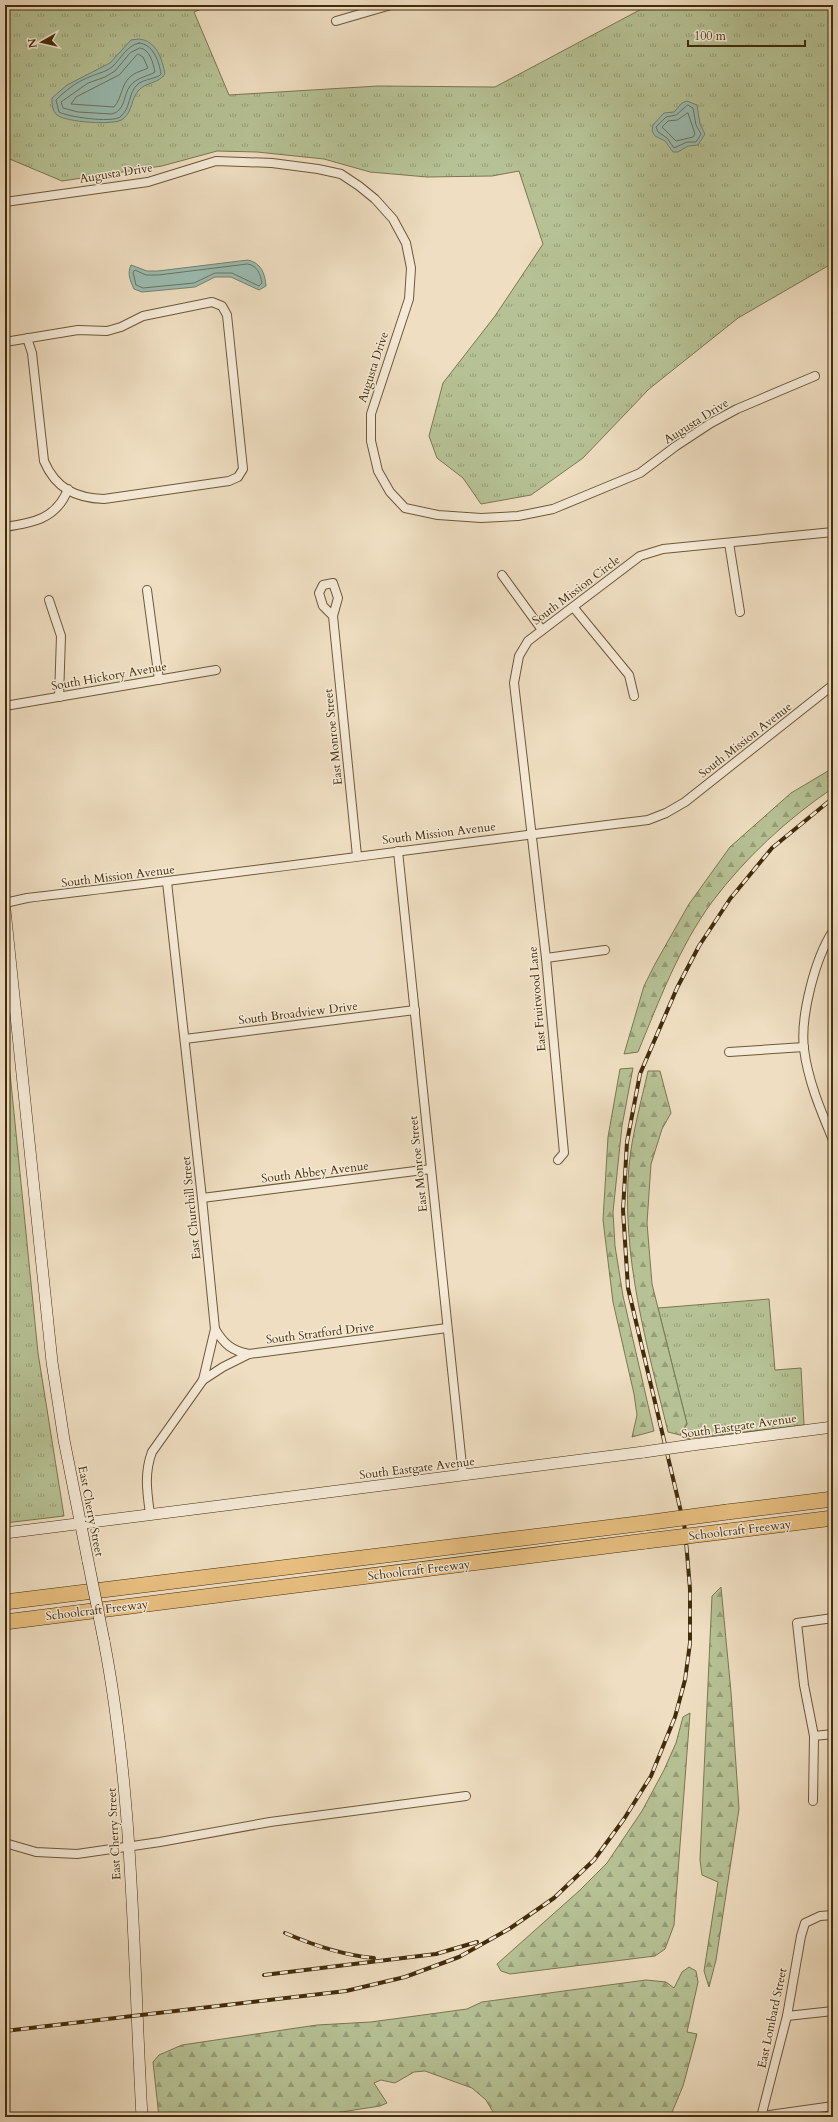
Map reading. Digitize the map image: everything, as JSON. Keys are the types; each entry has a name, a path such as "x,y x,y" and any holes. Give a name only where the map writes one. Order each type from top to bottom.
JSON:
{"highway":[{"name":"Schoolcraft Freeway","path":"5,1602 833,1499"},
{"name":"Schoolcraft Freeway","path":"5,1622 833,1518"}],"street":[{"path":"336,21 391,5"},
{"name":"Augusta Drive","path":"5,202 148,182 216,162 272,163 318,168 341,174 359,186 375,199 393,219 406,243 411,268 409,299 371,414 371,441 378,471 390,492 405,508 438,515 481,518 518,516 553,509 640,473 676,446 711,423 737,409 815,376"},
{"path":"5,342 27,338 78,330 107,331 121,327 143,316 212,302 222,306 227,315 243,469 238,477 229,481 104,499 86,498 57,482 48,471 44,461 32,353 27,338"},
{"path":"5,527 32,523 47,516 64,500 68,489"},
{"name":"South Mission Circle","path":"533,834 514,683 519,656 528,641 574,608 640,556 648,553 663,549 833,532"},
{"path":"729,543 740,612"},
{"path":"502,576 542,630"},
{"path":"147,590 159,680"},
{"path":"49,600 61,636 59,697"},
{"path":"574,608 629,675 634,696"},
{"name":"East Monroe Street","path":"333,616 357,856"},
{"name":"South Hickory Avenue","path":"5,706 216,670"},
{"name":"South Mission Avenue","path":"5,903 27,898 167,882 357,856 648,820 666,813 685,802 833,685"},
{"name":"East Fruitwood Lane","path":"533,834 564,1152 558,1160"},
{"name":"East Monroe Street","path":"398,851 447,1328 464,1475"},
{"name":"East Churchill Street","path":"150,1514 146,1490 148,1463 152,1452 203,1380 215,1329 167,882"},
{"name":"East Cherry Street","path":"5,910 52,1362 64,1440 104,1641 119,1731 128,1846 142,2117"},
{"path":"833,931 826,942 814,972 807,1005 804,1047 812,1086 829,1121 833,1140"},
{"path":"546,958 605,950"},
{"name":"South Broadview Drive","path":"185,1039 415,1010"},
{"path":"729,1052 804,1047"},
{"name":"South Abbey Avenue","path":"202,1198 431,1169"},
{"name":"South Stratford Drive","path":"203,1380 223,1367 249,1354 447,1328"},
{"path":"215,1329 228,1346 237,1352 249,1354"},
{"name":"South Eastgate Avenue","path":"5,1533 80,1522 464,1475 833,1427"},
{"path":"813,1801 814,1736 804,1685 797,1622 833,1618"},
{"path":"814,1736 833,1734"},
{"path":"5,1842 36,1852 62,1854 128,1846 270,1822 466,1796"},
{"name":"East Lombard Street","path":"761,2116 787,2016 801,1936 805,1924 820,1916 833,1914"},
{"path":"787,2016 833,2011"},
{"path":"761,2116 833,2106"}],"green space":[{"path":"5,5 211,5 194,12 229,95 378,86 495,87 649,5 833,5 833,263 738,318 649,389 583,458 531,495 481,504 463,478 437,458 429,436 443,383 495,316 543,244 519,171 492,176 427,177 370,172 324,159 257,152 217,151 162,166 62,181 5,157"},
{"path":"833,768 833,788 799,813 768,840 738,870 712,902 689,937 670,975 638,1052 624,1054 644,986 655,964 689,904 730,847 791,793"},
{"path":"5,1023 38,1353 64,1516 5,1523"},
{"path":"633,1068 622,1126 613,1212 615,1246 623,1296 654,1431 632,1437 637,1415 634,1394 613,1302 603,1220 608,1137 620,1069"},
{"path":"648,1071 660,1071 671,1113 662,1129 651,1164 647,1223 652,1284 687,1424 680,1435 668,1432 644,1333 632,1267 629,1233 628,1200 630,1154"},
{"path":"769,1299 775,1370 801,1368 804,1425 684,1439 680,1435 687,1424 658,1308"},
{"path":"721,1587 731,1692 739,1809 716,1960 709,1987 704,1971 718,1882 702,1875 700,1860 712,1596"},
{"path":"690,1713 674,1925 665,1949 655,1956 510,1974 501,1971 497,1964 579,1891 607,1863 642,1811 664,1770 676,1743 683,1717"},
{"path":"689,1967 696,1971 698,1982 687,2032 697,2034 683,2086 670,2117 496,2117 486,2100 472,2088 425,2071 414,2072 395,2083 381,2080 374,2083 387,2103 380,2106 309,2117 159,2117 153,2062 159,2055 182,2045 317,2025 371,2022 467,2009 482,2002 646,1980 666,1982 674,1988 682,1972"}],"water":[{"path":"139,39 150,43 158,52 165,74 159,80 142,87 136,93 129,112 123,119 101,123 70,120 55,113 52,98 67,85 110,63 131,40"},
{"path":"687,101 697,105 700,124 705,134 698,145 688,146 678,152 673,152 665,141 655,136 652,131 653,125 664,113 674,112 682,103"},
{"path":"248,260 252,261 262,269 265,277 266,286 259,290 231,277 215,277 195,287 142,292 134,289 131,283 129,271 131,265 147,271 158,271"}],"railway":[{"path":"5,2031 346,1991 405,1977 459,1957 509,1929 554,1898 594,1860 624,1819 651,1776 675,1717 685,1680 690,1643 690,1589 685,1529 628,1288 623,1210 627,1142 640,1074 677,988 699,946 730,899 772,848 833,798"},
{"path":"285,1933 329,1949 351,1955 374,1958"},
{"path":"264,1975 436,1954 477,1942"}]}
